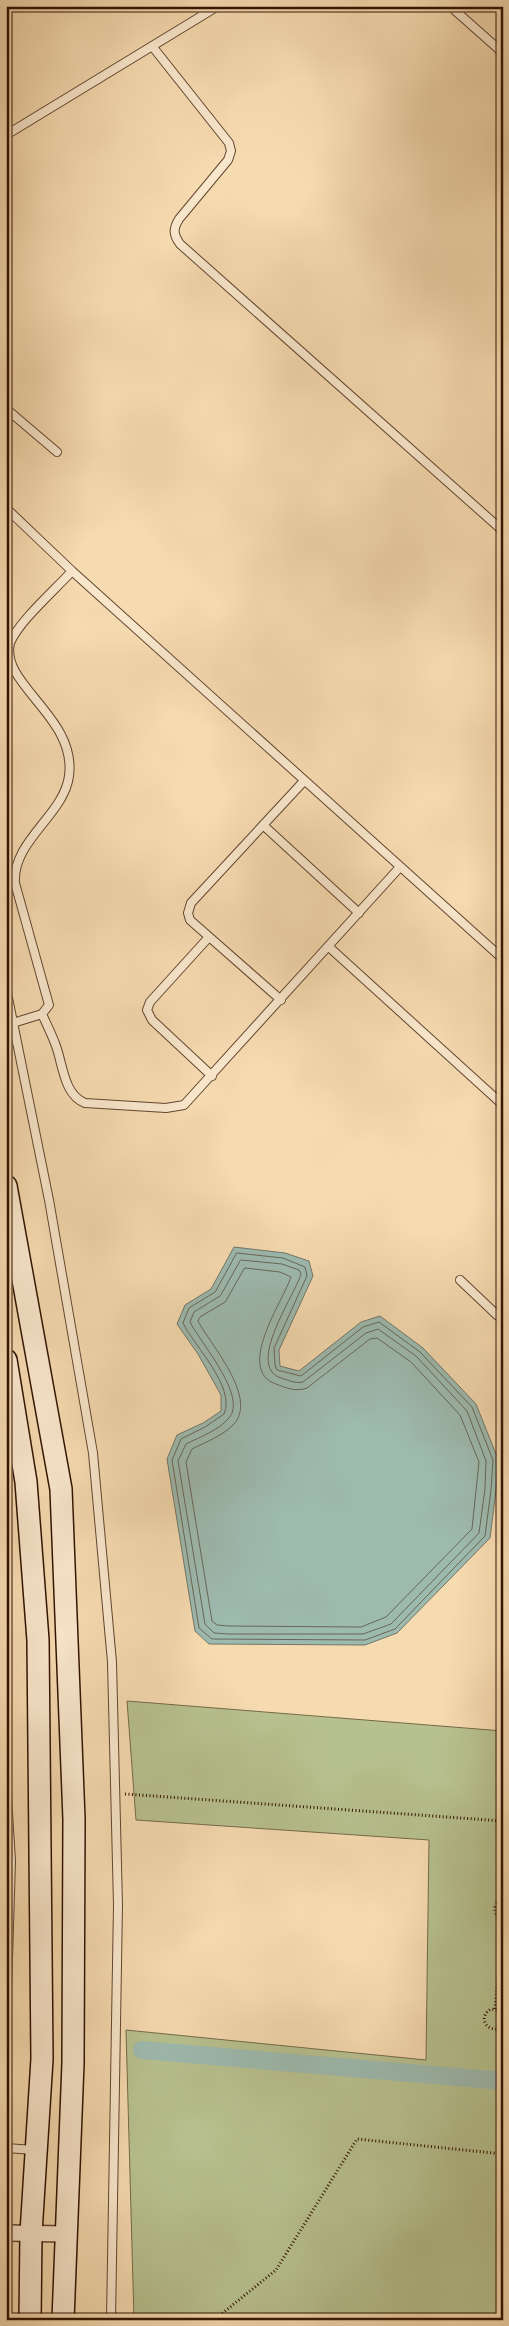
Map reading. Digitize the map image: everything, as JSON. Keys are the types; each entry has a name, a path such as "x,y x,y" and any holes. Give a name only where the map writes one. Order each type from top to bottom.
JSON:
{"main road":[{"path":"6,1186 61,1489 74,1819 73,2063 63,2320"},
{"path":"6,1360 26,1482 38,1640 42,2059 31,2233 30,2320"}],"street":[{"path":"6,2233 66,2234"}],"lane":[{"path":"6,135 218,6"},
{"path":"450,6 503,53"},
{"path":"152,46 229,142 232,151 228,160 179,219 175,227 174,237 194,257 503,531"},
{"path":"6,412 10,412 57,452"},
{"path":"6,508 72,571 503,959"},
{"path":"13,1022 42,1014 48,1005 15,876 24,850 66,788 69,776 68,755 57,728 10,671 8,652 19,628 72,571"},
{"path":"281,1000 190,920 188,913 191,903 304,781"},
{"path":"263,825 359,913"},
{"path":"42,1014 56,1046 66,1081 78,1101 85,1104 177,1107 184,1105 191,1100 400,867"},
{"path":"209,937 150,1002 147,1010 152,1020 212,1076"},
{"path":"329,947 503,1105"},
{"path":"6,988 49,1200 93,1453 112,1662 118,1905 111,2320"},
{"path":"460,1280 498,1316 503,1316"},
{"path":"6,1781 11,1861 6,2023"},
{"path":"6,2148 36,2150"}],"path":[{"path":"115,1794 503,1821"},
{"path":"503,1900 496,1904 494,1910 497,1916 503,1920"},
{"path":"495,2009 503,1928"},
{"path":"495,2009 503,2014"},
{"path":"495,2009 486,2013 485,2023 489,2028 495,2030 503,2025"},
{"path":"214,2320 276,2270 356,2140 503,2154"}],"green space":[{"path":"127,1701 503,1731 503,2320 134,2320 126,2030 426,2060 429,1840 136,1820"}],"water":[{"path":"234,1247 285,1253 309,1261 313,1276 279,1350 280,1366 299,1371 361,1322 380,1316 423,1348 476,1404 498,1459 490,1538 397,1633 365,1645 209,1644 195,1631 167,1459 177,1435 203,1423 221,1411 221,1395 198,1354 177,1324 185,1305 211,1289"}],"waterway":[{"path":"142,2050 503,2081"}]}
